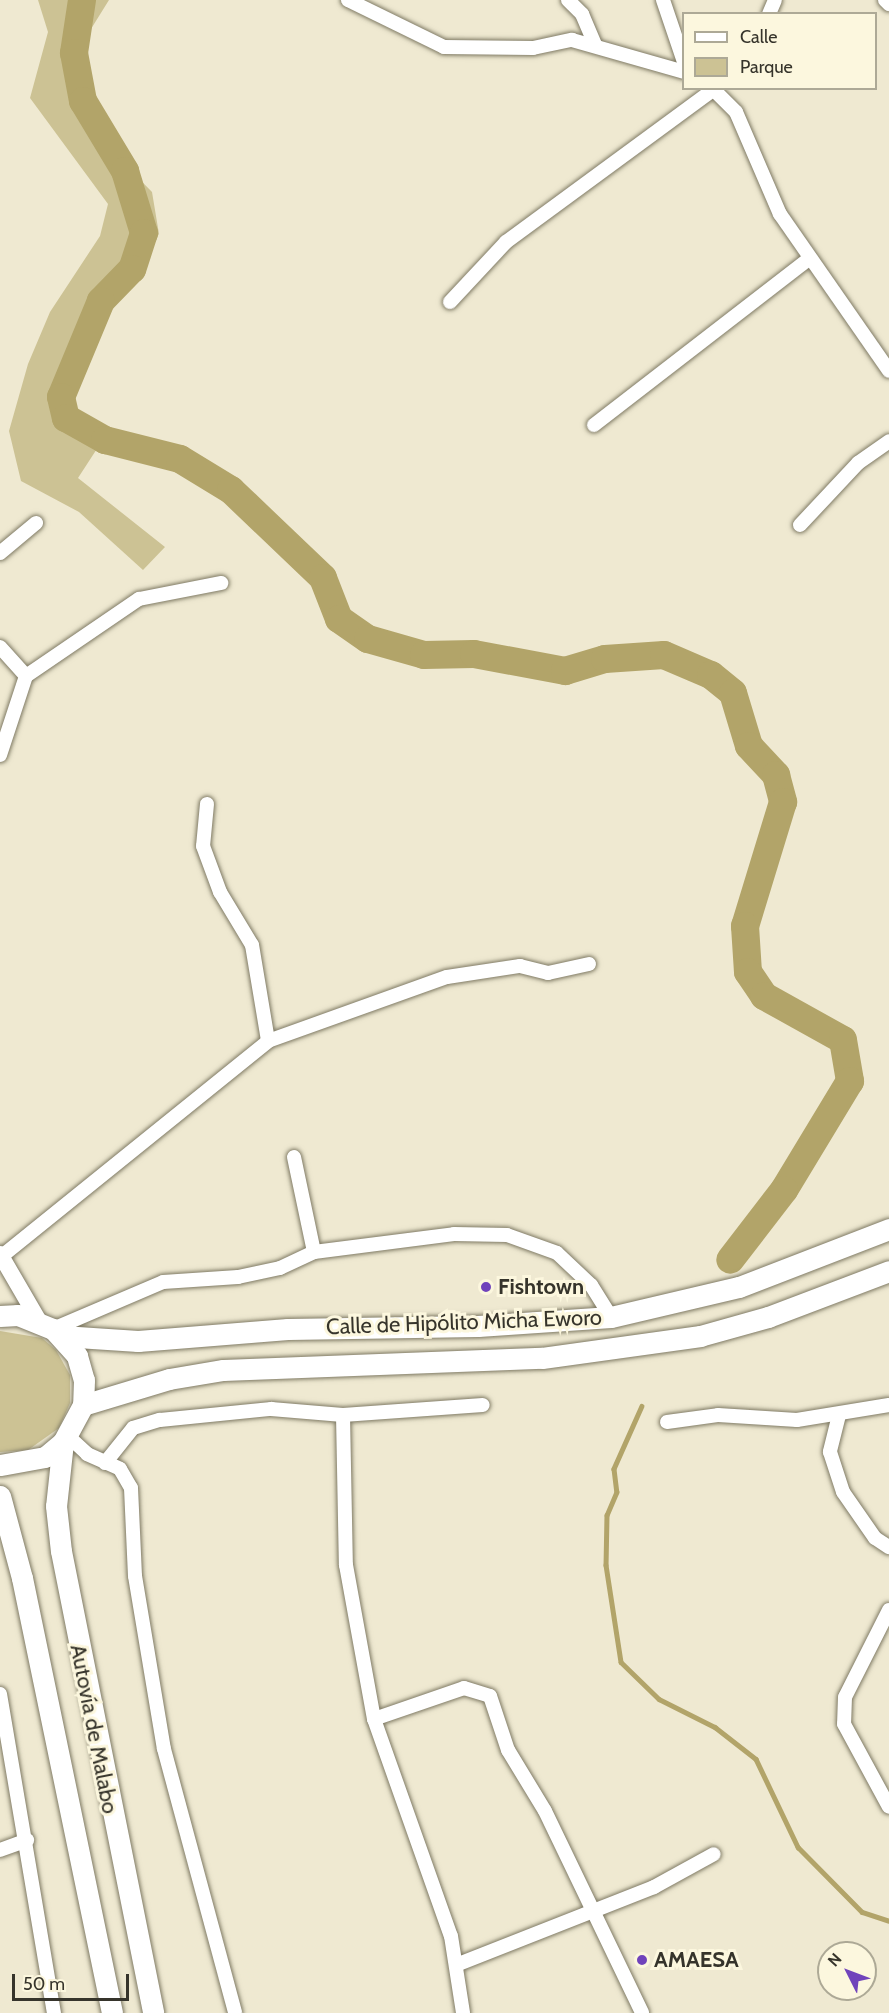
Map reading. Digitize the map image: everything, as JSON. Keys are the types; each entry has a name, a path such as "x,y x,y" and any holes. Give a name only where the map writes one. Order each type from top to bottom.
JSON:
{"main road":[{"name":"Calle de Hipólito Micha Eworo","path":"0,1316 51,1328 138,1341 288,1329 478,1326 611,1317 739,1287 889,1229"},
{"name":"Calle de Hipólito Micha Eworo","path":"83,1405 169,1379 223,1370 542,1358 700,1336 768,1317 889,1271"},
{"path":"0,1465 45,1456 65,1439 83,1405 84,1380 51,1328"},
{"name":"Autovía de Malabo","path":"65,1439 56,1506 61,1551 153,2013"},
{"name":"Autovía de Malabo","path":"0,1496 22,1578 112,2013"}],"street":[{"path":"348,0 444,47 533,48 572,40 595,45 623,59 682,72"},
{"path":"568,0 582,14 595,45"},
{"path":"663,0 682,56"},
{"path":"885,0 889,4"},
{"path":"450,302 506,242 713,90"},
{"path":"715,90 735,112 766,188 810,258 889,370"},
{"path":"594,425 810,258"},
{"path":"800,525 858,463 889,441"},
{"path":"0,553 36,523"},
{"path":"0,755 26,676 139,599 221,583"},
{"path":"0,647 26,676"},
{"path":"207,804 203,846 220,892 252,945 268,1041"},
{"path":"589,964 548,973 520,966 447,977 268,1041 1,1255 51,1328 163,1282 249,1274 314,1252 411,1236 507,1235 557,1253 591,1286 611,1317"},
{"path":"294,1157 314,1252"},
{"path":"105,1463 133,1428 160,1420 271,1409 343,1415 483,1405"},
{"path":"668,1422 718,1415 797,1420 839,1415 889,1405"},
{"path":"343,1415 346,1565 374,1719 456,1965 463,2013"},
{"path":"839,1415 830,1452 843,1492 875,1538 889,1547"},
{"path":"65,1439 127,1476 131,1488 135,1576 164,1749 235,2013"},
{"path":"889,1610 845,1697 844,1724 889,1807"},
{"path":"374,1719 464,1688 484,1691 498,1711 508,1750 642,2013"},
{"path":"0,1694 27,1840 54,2013"},
{"path":"0,1850 27,1840"},
{"path":"456,1965 592,1913 686,1873 714,1854"}],"green space":[{"path":"38,0 109,0 81,45 81,98 107,146 152,192 159,234 56,386 64,409 104,438 78,478 165,547 143,570 79,512 21,481 9,431 28,364 50,312 100,236 108,204 30,98 48,32"},
{"path":"0,1331 42,1338 56,1350 70,1375 70,1403 59,1428 28,1450 0,1452"}],"waterway":[{"path":"82,0 74,53 83,101 125,171 144,233 132,269 101,301 61,397 66,418 105,440 180,459 231,490 323,578 339,619 368,639 424,655 474,654 565,671 605,659 664,655 711,675 733,693 749,746 776,775 783,802 745,926 748,972 764,996 843,1040 850,1081 784,1190 730,1260"},
{"path":"642,1406 614,1469 617,1492 607,1515 606,1565 621,1662 659,1699 715,1727 756,1759 798,1847 862,1912 889,1921"}],"place":[{"name":"Fishtown","path":"486,1287"},
{"name":"AMAESA","path":"642,1960"}]}
